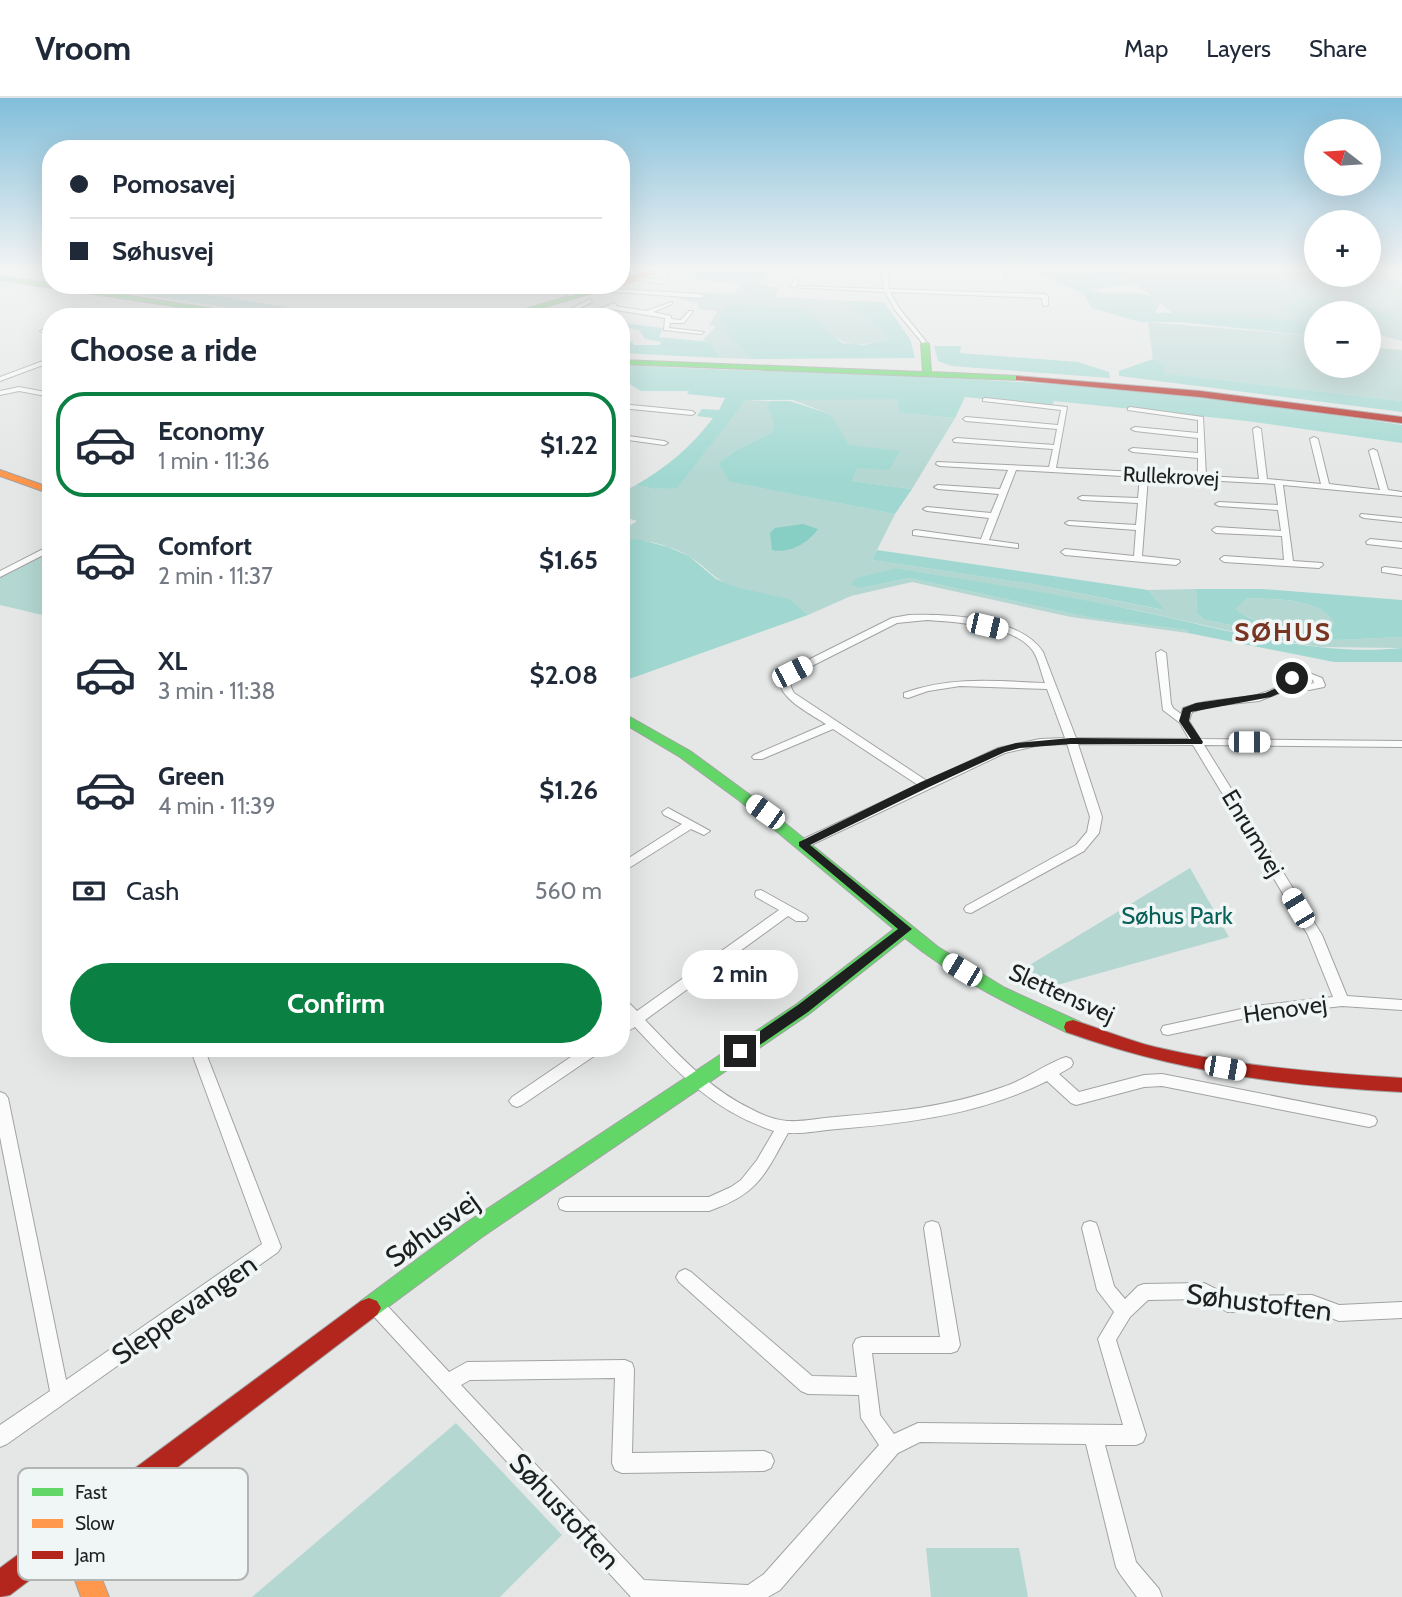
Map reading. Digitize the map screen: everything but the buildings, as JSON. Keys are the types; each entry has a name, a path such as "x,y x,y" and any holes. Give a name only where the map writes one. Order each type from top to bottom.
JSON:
{"main road":[{"path":"925,344 928,367"},
{"path":"630,359 928,367 1264,396 1402,417"},
{"path":"928,367 1402,417"},
{"path":"0,473 42,488"},
{"name":"Slettensvej","path":"630,721 684,753 765,812 942,957 984,983 1048,1016 1120,1043 1184,1061 1246,1072 1335,1082 1402,1085"},
{"name":"Søhusvej","path":"157,1468 516,1200 803,1009 906,929"},
{"name":"Søhusvej","path":"0,1585 18,1572"},
{"path":"89,1580 95,1597"}],"street":[{"path":"919,337 925,344"},
{"path":"0,379 42,363"},
{"path":"0,393 22,390 42,393"},
{"path":"985,401 1065,408 1052,470"},
{"path":"630,407 692,413"},
{"path":"1130,409 1201,418 1202,477"},
{"path":"966,419 1060,427"},
{"path":"1135,429 1201,436"},
{"path":"1257,429 1263,481"},
{"path":"630,438 664,443"},
{"path":"1314,439 1325,486"},
{"path":"957,440 1056,447"},
{"path":"1133,450 1201,456"},
{"path":"1373,451 1385,492"},
{"name":"Rullekrovej","path":"940,464 1279,482 1402,494"},
{"path":"984,542 1013,467"},
{"path":"1138,558 1144,474"},
{"path":"1279,482 1289,562"},
{"path":"938,487 1003,492"},
{"path":"1082,498 1143,501"},
{"path":"1219,504 1283,508"},
{"path":"927,509 994,516"},
{"path":"1364,516 1402,520"},
{"path":"1069,523 1141,528"},
{"path":"1216,530 1286,534"},
{"path":"916,533 1015,546"},
{"path":"1370,542 1402,545"},
{"path":"1065,552 1175,562"},
{"path":"0,574 42,553"},
{"path":"1224,559 1319,565"},
{"path":"1385,570 1402,572"},
{"path":"925,785 790,695 785,687 786,678 792,672 895,620 913,616 947,617 1021,637 1037,649 1096,817 1093,833 1080,848 971,909"},
{"name":"Enrumvej","path":"1161,653 1166,704 1175,716 1184,721 1198,742 1315,935 1342,1001"},
{"path":"1184,721 1187,710 1196,706 1268,695 1295,683"},
{"path":"908,695 924,688 951,684 1052,686"},
{"path":"758,757 835,724"},
{"path":"803,844 1002,750 1040,742 1402,744"},
{"path":"668,812 705,831"},
{"path":"630,863 691,824"},
{"path":"761,894 801,918"},
{"path":"630,1024 788,910"},
{"name":"Henovej","path":"1168,1030 1255,1011 1342,1001 1402,1005"},
{"path":"630,1013 698,1080 728,1104 784,1127 904,1119 965,1107 1049,1074 1066,1063"},
{"name":"Sleppevangen","path":"0,1437 272,1247 200,1057"},
{"path":"517,1101 582,1057"},
{"path":"1049,1074 1076,1099 1144,1081 1162,1080 1369,1121"},
{"path":"0,1098 60,1395"},
{"path":"566,1204 709,1204 730,1198 745,1189 784,1127"},
{"path":"891,1446 871,1418 862,1345 951,1345 932,1228"},
{"path":"1090,1228 1106,1290 1124,1311"},
{"path":"685,1277 808,1385 867,1386"},
{"name":"Søhustoften","path":"374,1304 639,1590 750,1596 772,1582 891,1446 918,1432 1136,1435 1107,1339 1124,1311 1144,1292 1205,1291 1228,1304 1312,1303 1339,1313 1402,1310"},
{"path":"447,1383 467,1371 625,1369 622,1463 764,1461"},
{"path":"1093,1435 1128,1567 1151,1597"}],"green space":[{"path":"706,337 734,337 731,338 753,359 721,358 710,342 703,340"},
{"path":"836,337 892,339 862,344 842,341"},
{"path":"1150,337 1304,337 1304,378 1381,378 1381,348 1402,350 1402,401 1162,373 1165,363 1153,359"},
{"path":"790,399 897,399 899,413 955,418 912,489 852,481 858,468 830,414"},
{"path":"746,400 770,401 767,407 773,421 772,432 738,449 718,463 731,482 895,514 872,560 1032,584 1163,610 1148,590 1196,589 1197,614 1205,620 1295,637 1338,640 1402,637 1402,648 1319,647 1257,637 1136,610 898,568 862,588 909,578 1092,618 1187,630 1188,633 1071,617 912,582 851,596 808,615 779,598 733,587 715,577 689,556 673,549 656,543 630,540 630,525 637,521 630,519 630,488 636,485 654,489 677,487"},
{"path":"42,555 42,615 0,605 0,578 24,562"},
{"path":"1247,598 1307,604 1318,608 1336,623 1325,631 1255,620 1234,609"},
{"name":"Søhus Park","path":"1190,868 1229,937 1032,992 1005,980"},
{"path":"456,1423 562,1535 500,1597 252,1597"},
{"path":"926,1548 1019,1548 1028,1597 931,1597"}],"shaded area":[{"path":"644,337 659,337 710,342 721,358 630,353 630,341 634,345 660,345 661,342"},
{"path":"730,337 835,337 842,343 864,345 891,339 889,337 909,337 915,358 753,359"},
{"path":"934,346 961,346 960,353 1078,362 1109,372 1110,378 951,366 938,361"},
{"path":"1153,359 1165,363 1163,373 1402,401 1402,412 1119,376 1119,371"},
{"path":"630,365 1066,385 1259,405 1402,425 1402,443 1247,421 1054,401 1052,406 965,397 955,418 899,413 897,399 746,400 677,488 654,489 636,485 668,464 687,447 713,418 697,416 702,409 719,410 725,398 687,394 689,391 641,391 630,384"},
{"path":"770,401 790,401 830,414 849,445 900,451 889,470 858,468 852,481 912,489 895,514 730,482 718,463 738,449 772,432 773,421 767,407"},
{"path":"803,524 818,529 798,546 772,550 770,533 775,528"},
{"path":"637,539 668,547 689,556 716,579 735,587 789,599 808,615 630,679 630,540"},
{"path":"877,550 1148,590 1164,610 1032,584 872,560"},
{"path":"898,568 1079,599 1270,640 1336,649 1402,648 1402,662 1334,662 1188,633 1187,630 1092,618 909,578 862,588 851,585 856,578"},
{"path":"1196,589 1263,589 1402,600 1402,637 1338,640 1295,637 1205,620 1197,614","holes":["1247,598 1307,604 1318,608 1335,623 1325,631 1266,624 1235,609"]}],"traffic: fast":[{"path":"925,344 927,373"},
{"path":"630,362 1019,378"},
{"path":"630,721 685,754 745,798 932,951 999,992 1073,1027"},
{"path":"369,1308 474,1230 803,1009 906,929"}],"traffic: slow":[{"path":"0,473 42,488"},
{"path":"89,1580 95,1597"}],"traffic: jam":[{"path":"1019,378 1200,394 1402,420"},
{"path":"1073,1027 1153,1053 1235,1070 1318,1080 1402,1085"},
{"path":"156,1468 369,1308"},
{"path":"0,1585 18,1571"}],"district":[{"name":"SØHUS","path":"1283,632"}],"route":[{"path":"740,1051 803,1009 906,929 803,844 925,785 1002,750 1020,745 1071,741 1198,742 1184,721 1187,710 1196,706 1268,695 1295,683 1292,678"}]}
